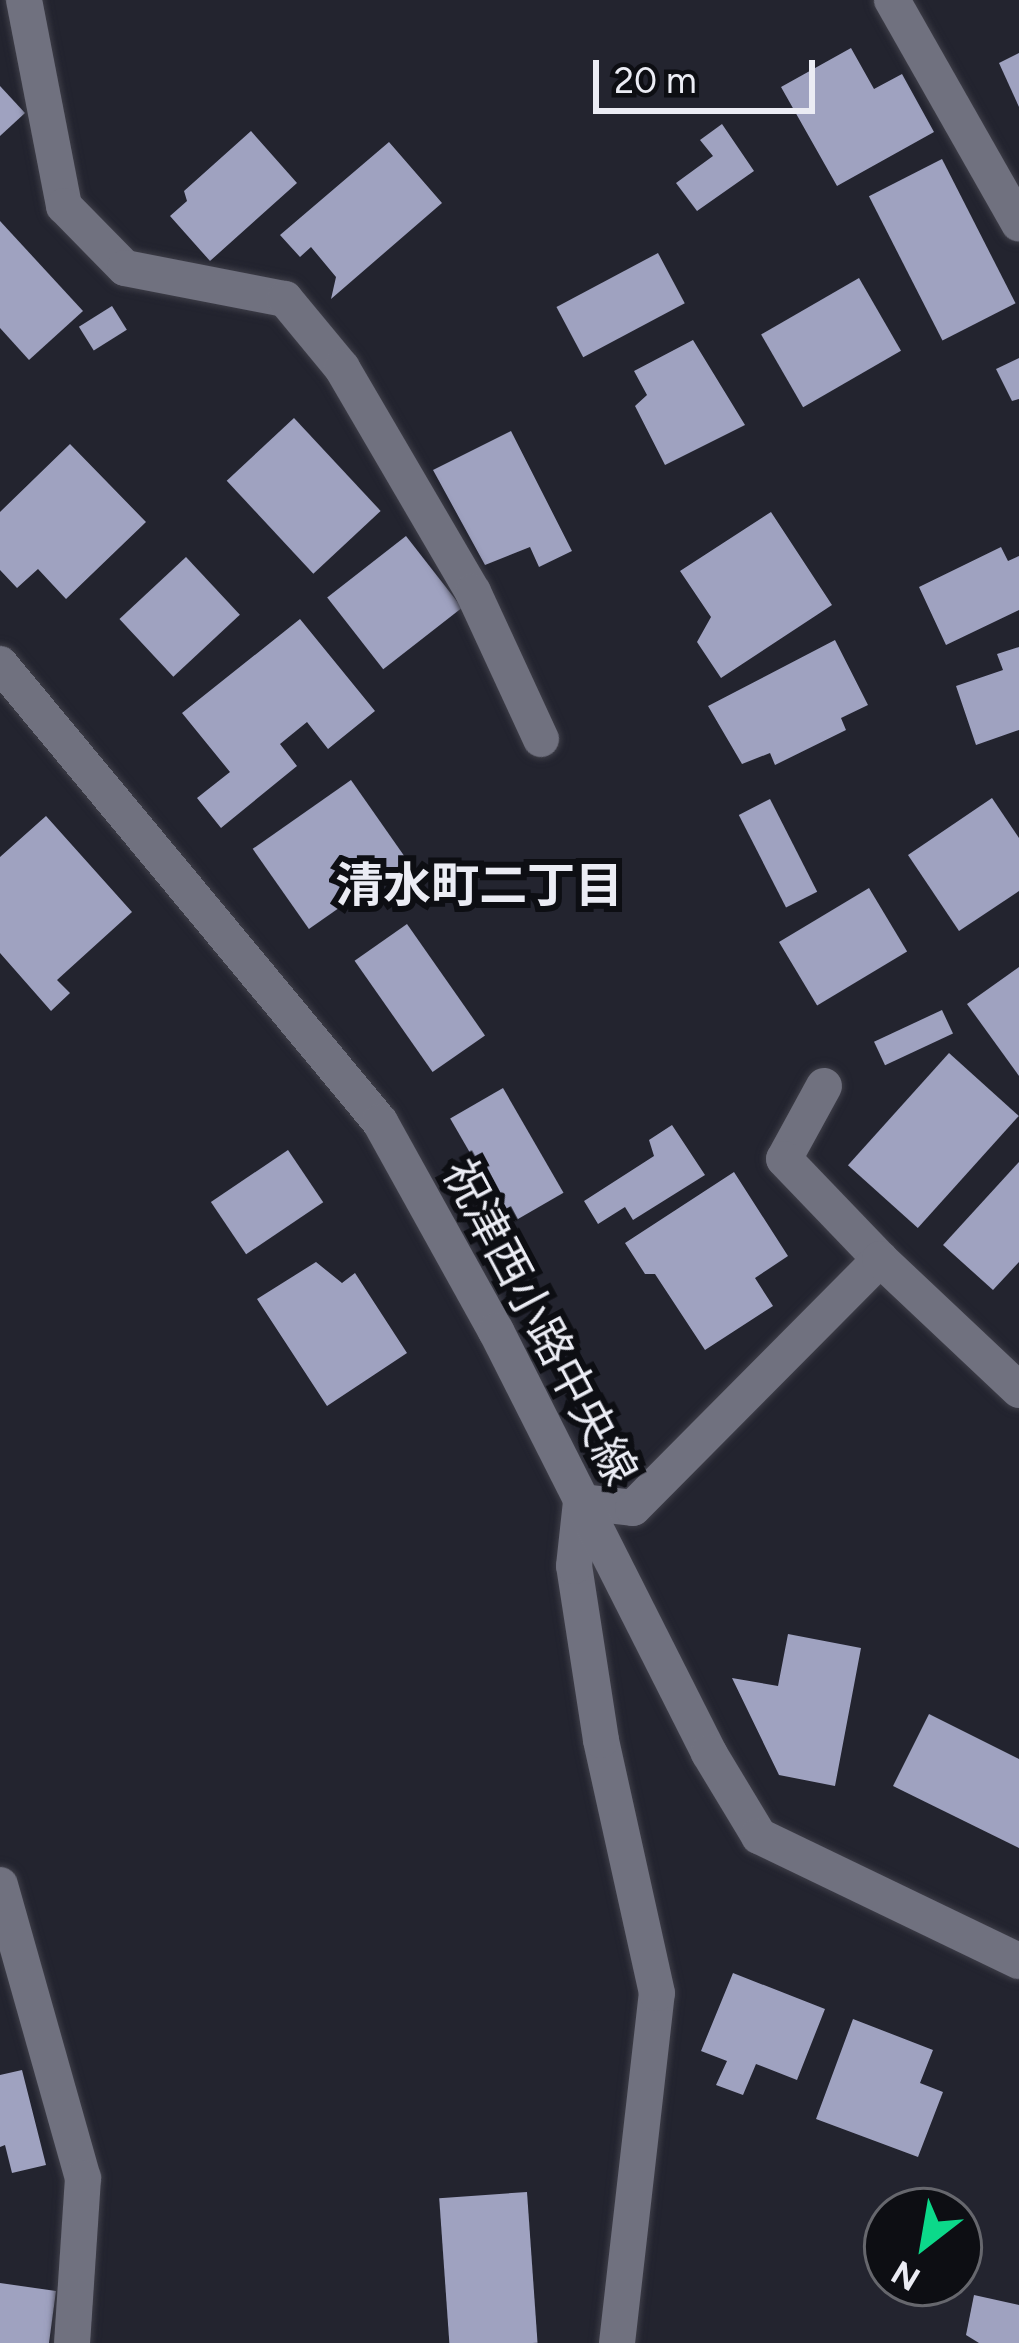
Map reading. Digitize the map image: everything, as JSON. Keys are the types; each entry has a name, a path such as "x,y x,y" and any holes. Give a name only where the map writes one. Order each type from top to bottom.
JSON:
{"street":[{"path":"24,0 64,206 125,268 285,299 342,368 473,592 541,739"},
{"path":"892,0 1019,224"},
{"name":"祝津西小路中央線","path":"0,664 380,1122 496,1331 709,1753 759,1836 1019,1961"},
{"path":"824,1086 784,1159 880,1259 1019,1390"},
{"path":"617,2343 657,1993 601,1740 574,1566 581,1502 633,1508 880,1259"},
{"path":"0,1885 83,2178 72,2343"}],"building":[{"path":"851,48 874,89 902,74 934,132 837,186 781,87"},
{"path":"1019,53 1019,107 999,63"},
{"path":"0,86 25,113 0,136"},
{"path":"722,124 754,171 697,211 676,183 713,156 700,140"},
{"path":"251,131 297,183 210,261 170,216 187,201 184,191"},
{"path":"389,142 442,203 331,299 336,277 311,247 300,257 280,235"},
{"path":"942,159 1016,303 942,341 869,196"},
{"path":"0,221 83,311 29,360 0,328"},
{"path":"658,253 685,303 583,357 556,307"},
{"path":"859,278 901,351 803,407 761,334"},
{"path":"112,306 127,330 94,350 79,327"},
{"path":"693,340 745,425 665,465 635,406 647,395 634,371"},
{"path":"1019,358 1019,399 1012,401 996,369"},
{"path":"294,418 381,511 313,574 227,481"},
{"path":"511,431 572,551 539,567 530,547 485,565 433,470"},
{"path":"70,444 146,522 66,599 38,569 17,588 0,570 0,512"},
{"path":"771,512 832,605 721,678 697,642 711,617 680,571"},
{"path":"406,536 462,608 383,669 327,598"},
{"path":"1001,547 1008,561 1019,556 1019,610 946,645 919,587"},
{"path":"186,557 240,615 173,677 119,619"},
{"path":"300,619 375,711 328,749 307,722 280,744 297,766 221,828 197,798 230,772 182,713"},
{"path":"835,640 868,705 841,718 846,730 775,765 770,753 742,764 708,706"},
{"path":"1019,647 1019,730 976,745 956,686 1003,670 997,654"},
{"path":"351,780 407,860 309,929 253,849"},
{"path":"992,798 1019,838 1019,891 959,931 908,855"},
{"path":"770,799 817,892 786,908 739,815"},
{"path":"46,816 132,912 57,980 70,993 51,1011 0,953 0,857"},
{"path":"869,888 907,951 817,1006 779,942"},
{"path":"407,924 485,1035 433,1072 355,961"},
{"path":"1019,967 1019,1076 967,1004"},
{"path":"942,1010 953,1034 885,1065 874,1042"},
{"path":"949,1053 1019,1116 918,1228 848,1165"},
{"path":"503,1088 564,1193 511,1223 450,1118"},
{"path":"672,1125 705,1175 633,1220 625,1207 598,1224 584,1201 654,1156 649,1140"},
{"path":"288,1150 323,1202 246,1254 211,1202"},
{"path":"1019,1162 1019,1262 993,1290 943,1245"},
{"path":"734,1172 788,1256 755,1278 773,1306 705,1350 655,1274 645,1274 625,1243"},
{"path":"316,1262 342,1283 355,1273 407,1353 327,1406 257,1299"},
{"path":"788,1634 861,1648 835,1786 779,1775 732,1678 778,1686"},
{"path":"929,1714 1019,1759 1019,1848 893,1786"},
{"path":"733,1973 825,2009 797,2080 756,2064 743,2095 716,2085 727,2061 701,2051"},
{"path":"853,2019 933,2050 920,2083 943,2092 918,2157 816,2119"},
{"path":"22,2070 46,2165 12,2173 5,2145 0,2147 0,2075"},
{"path":"527,2192 538,2343 449,2343 439,2198"},
{"path":"0,2283 56,2291 49,2343 0,2343"},
{"path":"983,2297 1019,2305 1019,2343 979,2343 966,2335 972,2307 983,2307"}],"district":[{"name":"清水町二丁目","path":"479,886"}]}
